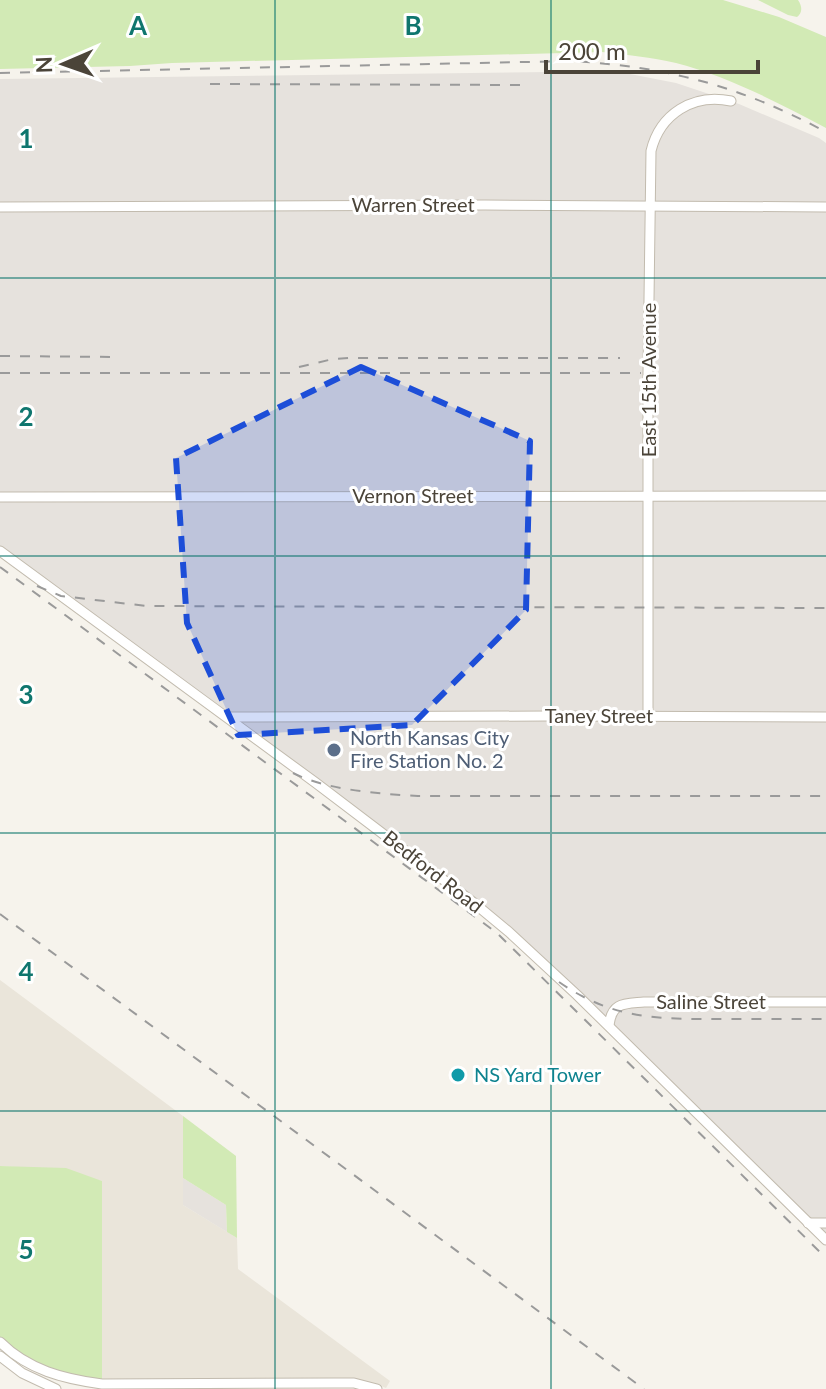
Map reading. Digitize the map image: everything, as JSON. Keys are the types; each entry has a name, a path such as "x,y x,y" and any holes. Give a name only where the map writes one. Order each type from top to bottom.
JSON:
{"street":[{"name":"East 15th Avenue","path":"648,716 651,151 661,126 677,111 696,102 716,98 731,101"},
{"name":"Warren Street","path":"0,207 826,207"},
{"name":"Vernon Street","path":"0,497 826,496"},
{"name":"Bedford Road","path":"0,551 228,717 474,903 609,1025 826,1240"},
{"name":"Taney Street","path":"228,717 826,717"},
{"name":"Saline Street","path":"609,1025 616,1007 644,1002 826,1002"},
{"path":"808,1223 826,1223"},
{"path":"0,1342 30,1364 71,1380 102,1384 354,1383 377,1389"},
{"path":"0,1356 22,1373 56,1389"}],"highlighted area":[{"path":"361,367 530,441 526,610 412,725 238,735 187,623 176,458"}],"shaded area":[{"path":"549,72 630,74 676,83 739,104 826,143 826,1243 577,995 486,913 0,554 0,79"},
{"path":"0,980 183,1116 183,1205 237,1238 238,1269 390,1381 386,1388 376,1384 102,1381 102,1181 46,1169 0,1166"},
{"path":"183,1178 226,1205 227,1232 183,1205"}],"green space":[{"path":"0,0 723,0 779,17 826,37 826,128 752,91 695,68 657,59 602,52 0,69"},
{"path":"758,0 798,0 801,11 797,17 788,15"},
{"path":"183,1116 236,1156 237,1238 227,1232 226,1205 183,1178"},
{"path":"0,1166 66,1168 102,1181 102,1381 35,1363 0,1338"}],"railway":[{"path":"0,73 572,61 641,68 703,82 764,102 826,132"},
{"path":"210,84 529,85"},
{"path":"0,356 116,357"},
{"path":"299,367 349,358 620,358"},
{"path":"0,373 641,373"},
{"path":"0,567 497,933 826,1258"},
{"path":"37,586 61,596 147,606 826,608"},
{"path":"293,773 337,787 418,796 826,796"},
{"path":"0,914 644,1389"},
{"path":"559,982 580,995 619,1011 659,1018 826,1019"}],"place":[{"name":"North Kansas City Fire Station No. 2","path":"334,750"},
{"name":"NS Yard Tower","path":"458,1075"}]}
